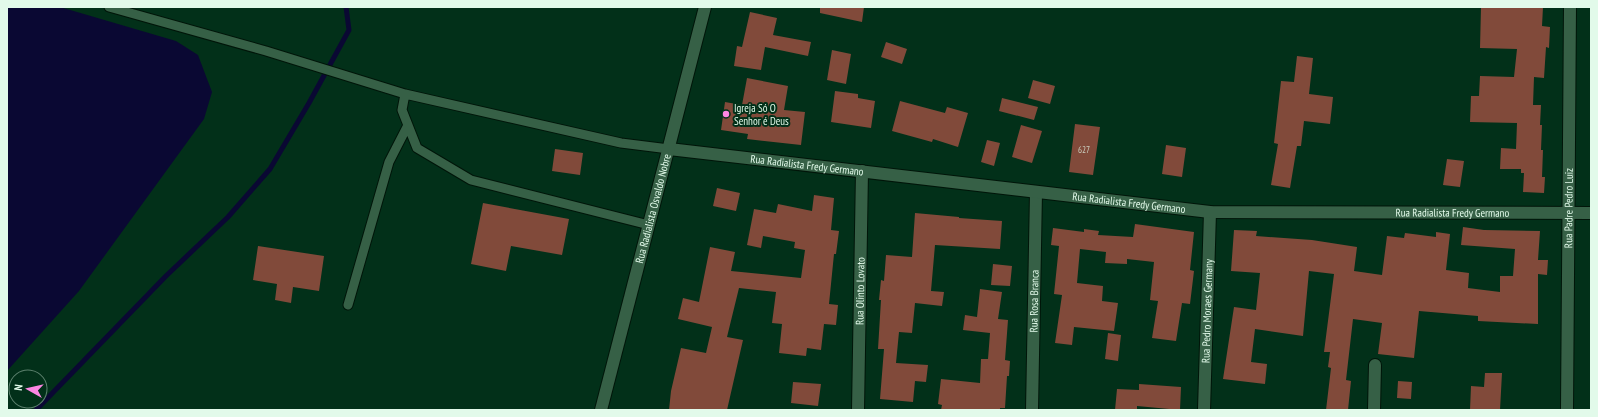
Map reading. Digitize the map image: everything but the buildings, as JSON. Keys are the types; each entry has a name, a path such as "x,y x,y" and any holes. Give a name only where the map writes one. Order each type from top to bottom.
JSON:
{"street":[{"name":"Rua Radialista Osvaldo Nobre","path":"601,410 705,7"},
{"name":"Rua Padre Pedro Luiz","path":"1566,410 1570,7"},
{"name":"Rua Radialista Fredy Germano","path":"668,149 1210,212 1591,213"},
{"name":"Rua Olinto Lovato","path":"858,410 862,171"},
{"name":"Rua Rosa Branca","path":"1032,410 1036,192"},
{"name":"Rua Pedro Moraes Germany","path":"1204,410 1210,212"},
{"path":"1374,410 1375,365"}],"lane":[{"path":"109,7 266,51 405,94 621,143 668,149"},
{"path":"405,94 402,110 417,148 471,180 649,225"},
{"path":"348,305 389,162 408,125"}],"shaded area":[{"path":"7,7 60,7 176,41 198,55 212,92 204,119 79,291 7,371"}],"waterway":[{"path":"36,410 166,276 228,217 270,169 309,103 349,30 346,7"}],"place":[{"name":"Igreja Só O Senhor é Deus","path":"726,114"}]}
